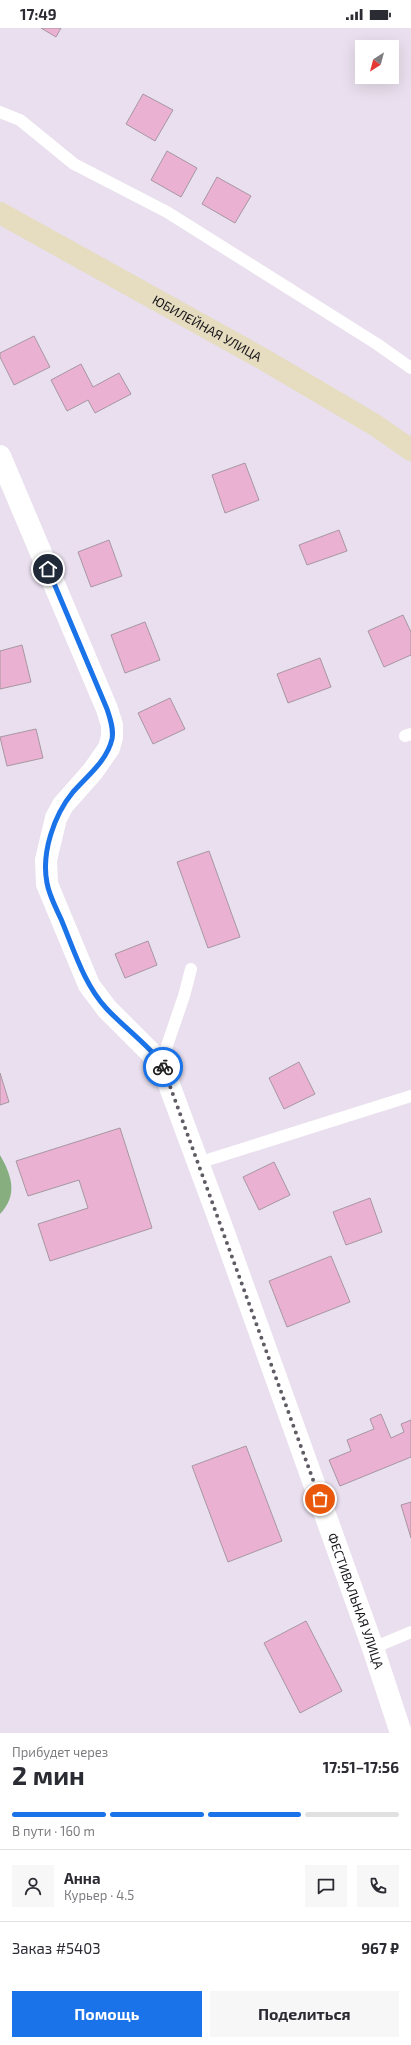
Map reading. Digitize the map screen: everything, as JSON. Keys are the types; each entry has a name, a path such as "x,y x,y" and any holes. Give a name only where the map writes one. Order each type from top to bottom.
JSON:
{"street":[{"name":"ЮБИЛЕЙНАЯ УЛИЦА","path":"0,213 263,359 375,426 411,450"},
{"path":"0,456 107,709 112,725 112,737 109,748 93,771 63,804 56,818 46,860 47,884 89,985 107,1009 161,1063"},
{"name":"ФЕСТИВАЛЬНАЯ УЛИЦА","path":"161,1063 373,1648 401,1733"}],"lane":[{"path":"0,112 20,120 74,164 167,212 377,344 411,368"},
{"path":"161,1063 184,996 191,969"},
{"path":"198,1162 411,1096"},
{"path":"373,1648 411,1632"}],"green space":[{"path":"0,1155 8,1170 11,1193 6,1207 0,1214"}],"building":[{"path":"41,28 61,28 56,37"},
{"path":"143,94 173,110 155,141 126,124"},
{"path":"167,151 197,168 181,197 151,180"},
{"path":"217,177 251,196 235,223 202,204"},
{"path":"34,336 50,367 14,385 0,357 0,353"},
{"path":"81,364 93,387 119,373 131,394 95,413 88,400 67,411 51,380"},
{"path":"245,463 259,500 225,513 212,475"},
{"path":"339,530 347,551 307,565 299,545"},
{"path":"109,540 122,576 91,587 78,552"},
{"path":"403,615 411,632 411,655 384,667 368,631"},
{"path":"145,622 160,660 125,673 111,635"},
{"path":"22,645 31,682 0,689 0,651"},
{"path":"320,658 331,687 288,703 277,674"},
{"path":"170,698 185,729 153,744 138,713"},
{"path":"36,729 43,758 7,766 0,737"},
{"path":"209,851 240,937 208,948 177,862"},
{"path":"148,941 157,965 125,978 115,954"},
{"path":"299,1062 315,1094 284,1109 269,1078"},
{"path":"0,1073 9,1102 0,1105"},
{"path":"120,1128 152,1228 50,1261 38,1224 88,1208 79,1180 28,1196 16,1161"},
{"path":"274,1162 290,1195 259,1210 243,1177"},
{"path":"370,1198 382,1232 346,1245 333,1212"},
{"path":"331,1256 350,1302 287,1327 269,1281"},
{"path":"381,1414 391,1438 404,1432 401,1424 411,1420 411,1457 340,1486 329,1460 351,1451 347,1440 374,1429 370,1419"},
{"path":"246,1446 282,1541 228,1562 192,1466"},
{"path":"411,1502 411,1538 401,1505"},
{"path":"306,1621 342,1691 300,1713 264,1643"}],"way so far":[{"path":"163,1067 320,1499"}],"route":[{"path":"48,569 107,709 112,725 112,737 109,748 103,758 63,804 56,818 46,860 47,884 89,985 107,1009 152,1052 163,1067"}]}
